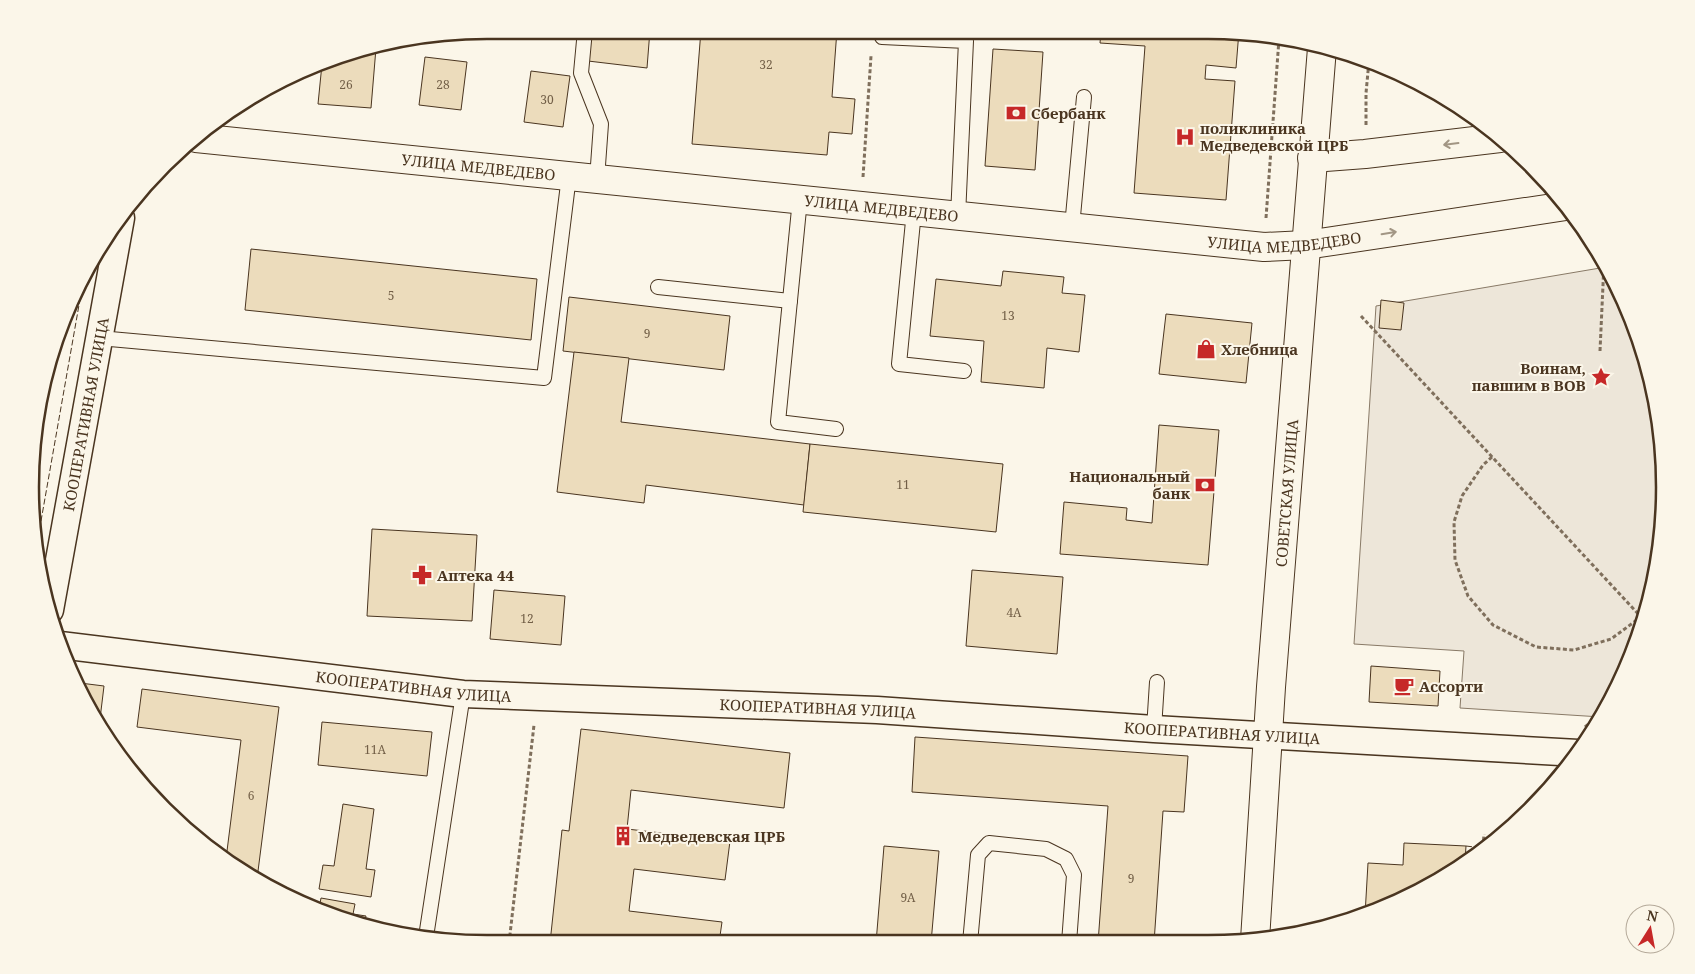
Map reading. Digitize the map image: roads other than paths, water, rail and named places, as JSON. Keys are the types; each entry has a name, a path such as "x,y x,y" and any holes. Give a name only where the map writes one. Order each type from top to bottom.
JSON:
{"street":[{"name":"СОВЕТСКАЯ УЛИЦА","path":"1255,932 1282,544 1322,53"},
{"name":"УЛИЦА МЕДВЕДЕВО","path":"204,139 1264,247 1306,245 1558,207"},
{"path":"1312,158 1365,154 1491,139"},
{"name":"КООПЕРАТИВНАЯ УЛИЦА","path":"52,597 118,232"},
{"name":"КООПЕРАТИВНАЯ УЛИЦА","path":"68,646 463,694 878,710 1154,729 1569,752"}],"lane":[{"path":"584,39 581,73 601,124 597,179"},
{"path":"910,39 966,41 958,216"},
{"path":"1072,227 1084,97"},
{"path":"99,338 544,378 569,176"},
{"path":"800,199 778,422 836,428"},
{"path":"914,211 899,364 964,371"},
{"path":"658,287 790,301"},
{"path":"1154,729 1157,682"},
{"path":"427,931 463,694"},
{"path":"971,935 978,855 989,843 1046,849 1066,859 1074,875 1070,935"}],"place":[{"name":"Сбербанк","path":"1016,113"},
{"name":"поликлиника Медведевской ЦРБ","path":"1185,137"},
{"name":"Хлебница","path":"1206,349"},
{"name":"Воинам, павшим в ВОВ","path":"1601,377"},
{"name":"Национальный банк","path":"1205,485"},
{"name":"Аптека 44","path":"422,575"},
{"name":"Ассорти","path":"1404,686"},
{"name":"Медведевская ЦРБ","path":"623,836"}]}
